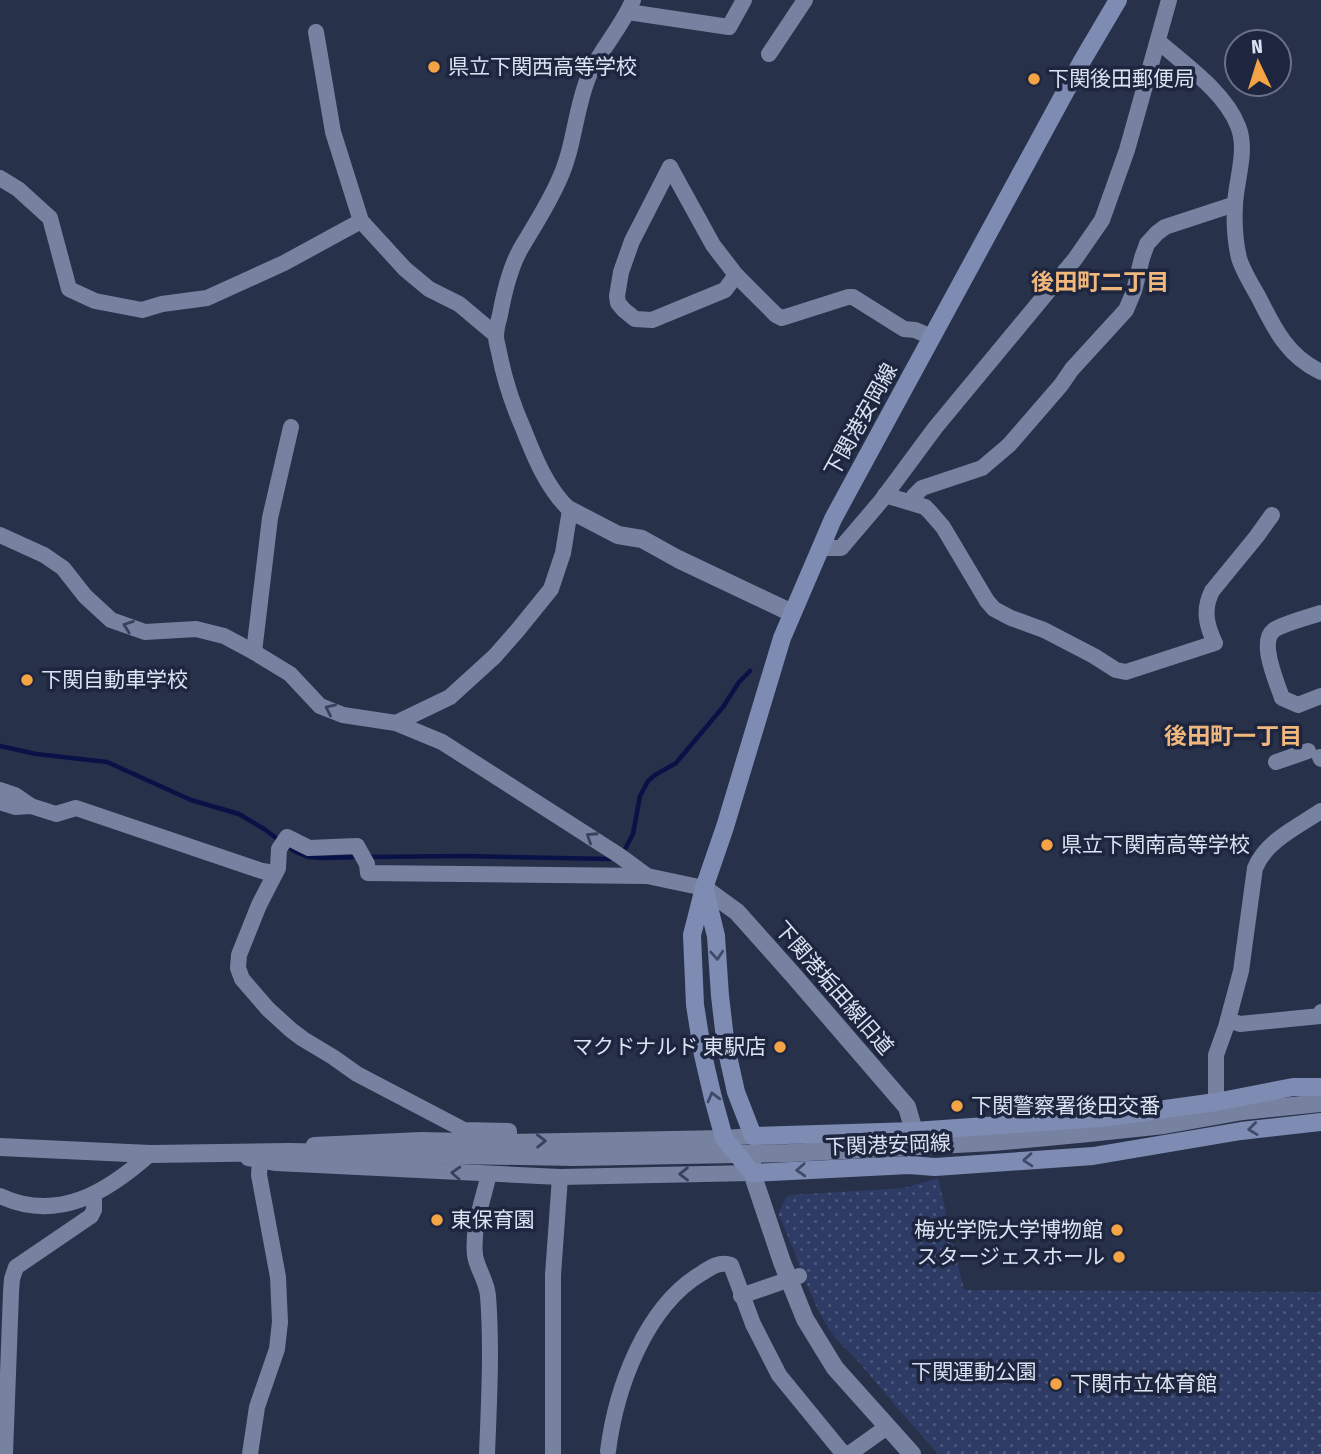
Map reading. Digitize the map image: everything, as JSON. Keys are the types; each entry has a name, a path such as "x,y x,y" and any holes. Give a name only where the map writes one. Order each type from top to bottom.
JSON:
{"main road":[{"name":"下関港安岡線","path":"1118,0 1082,61 846,495 782,638 704,888 692,935 695,1005 703,1055 724,1138 752,1173 909,1165 935,1167 1093,1156 1241,1131 1321,1122"},
{"path":"704,888 716,936 726,1047 736,1092 753,1136"},
{"name":"下関港安岡線","path":"753,1136 914,1131 1100,1118 1216,1102 1293,1087 1321,1087"}],"street":[{"path":"744,0 729,27 631,6 590,74 582,96 570,154 543,214 519,251 509,275 496,335 508,389 525,433 559,500 570,510 618,535 642,539 792,613"},
{"path":"769,54 806,0"},
{"path":"821,548 841,548 881,501 935,428 1075,259 1102,220 1126,150 1169,0"},
{"path":"317,32 333,132 361,221 405,270 429,289 458,304 496,335"},
{"path":"1158,41 1216,91 1237,122 1241,149 1235,204 1240,261 1286,346 1304,362 1321,372"},
{"path":"736,275 725,290 652,320 635,319 618,303 621,272 632,242 670,167 712,245 736,275 776,315 782,318 853,297 904,329 932,337"},
{"path":"0,178 18,189 50,218 69,289 95,301 142,310 162,304 207,298 284,263 361,221"},
{"path":"910,502 922,488 982,468 1009,445 1072,369 1126,310 1147,244 1157,233 1175,224 1235,204"},
{"path":"254,652 270,518 291,428"},
{"path":"885,495 925,507 937,519 994,610 1044,630 1116,670 1126,672 1215,643 1207,616 1207,601 1272,515"},
{"path":"396,723 450,697 495,656 517,631 551,589 563,553 570,510"},
{"path":"0,535 44,555 63,568 85,596 111,620 145,632 196,629 225,636 290,674 320,706 343,715 396,723 442,741 647,876"},
{"path":"1321,613 1273,631 1266,642 1282,698 1298,705 1321,696"},
{"path":"1276,762 1316,756"},
{"path":"0,790 15,795 32,806 56,814 76,808 262,871 275,873"},
{"path":"0,802 15,807 32,806"},
{"path":"1216,1102 1216,1055 1241,971 1253,876 1258,859 1267,847 1321,811"},
{"path":"509,1142 509,1131 464,1130 357,1074 334,1057 303,1040 268,1009 242,979 237,968 239,955 259,905 278,868 282,844 287,837 309,848 357,846 367,864 368,873 647,876 704,888"},
{"name":"下関港垢田線旧道","path":"704,888 737,912 794,976 907,1107 914,1131"},
{"path":"1228,1020 1240,1024 1320,1016 1321,1012"},
{"path":"0,1147 150,1154 289,1152 531,1157 789,1153 993,1142 1139,1128 1243,1111 1321,1103"},
{"path":"204,1153 261,1146 421,1140 509,1142 753,1136 752,1173 782,1262 805,1319 835,1368 912,1454"},
{"path":"204,1153 276,1163 560,1177 752,1173"},
{"path":"0,1196 15,1203 36,1207 56,1207 74,1202 94,1195 136,1167 150,1154"},
{"path":"253,1453 257,1407 277,1349 280,1322 278,1277 259,1175 260,1160"},
{"path":"487,1454 488,1293 475,1254 475,1239 489,1174"},
{"path":"553,1454 553,1275 560,1177"},
{"path":"5,1454 11,1293 16,1267 91,1216 94,1210 94,1195"},
{"path":"608,1451 613,1419 629,1369 645,1335 669,1301 691,1280 724,1262 731,1265 747,1294 757,1334 779,1375 842,1452 849,1454 887,1427"},
{"path":"747,1294 799,1276"}],"green space":[{"name":"下関運動公園","path":"938,1178 964,1290 1321,1292 1321,1454 938,1454 831,1332 815,1304 778,1214 789,1195 904,1188"}],"waterway":[{"path":"625,849 633,834 640,796 648,781 676,763 750,671"},
{"path":"0,746 36,754 107,762 191,800 239,814 294,851 308,857 360,857"},
{"path":"369,857 610,859"}],"place":[{"name":"県立下関西高等学校","path":"434,67"},
{"name":"下関後田郵便局","path":"1034,79"},
{"name":"下関自動車学校","path":"27,680"},
{"name":"県立下関南高等学校","path":"1047,845"},
{"name":"マクドナルド 東駅店","path":"780,1047"},
{"name":"下関警察署後田交番","path":"957,1106"},
{"name":"東保育園","path":"437,1220"},
{"name":"梅光学院大学博物館","path":"1117,1230"},
{"name":"スタージェスホール","path":"1119,1257"},
{"name":"下関市立体育館","path":"1056,1384"}],"district":[{"name":"後田町二丁目","path":"1100,282"},
{"name":"後田町一丁目","path":"1233,736"}]}
